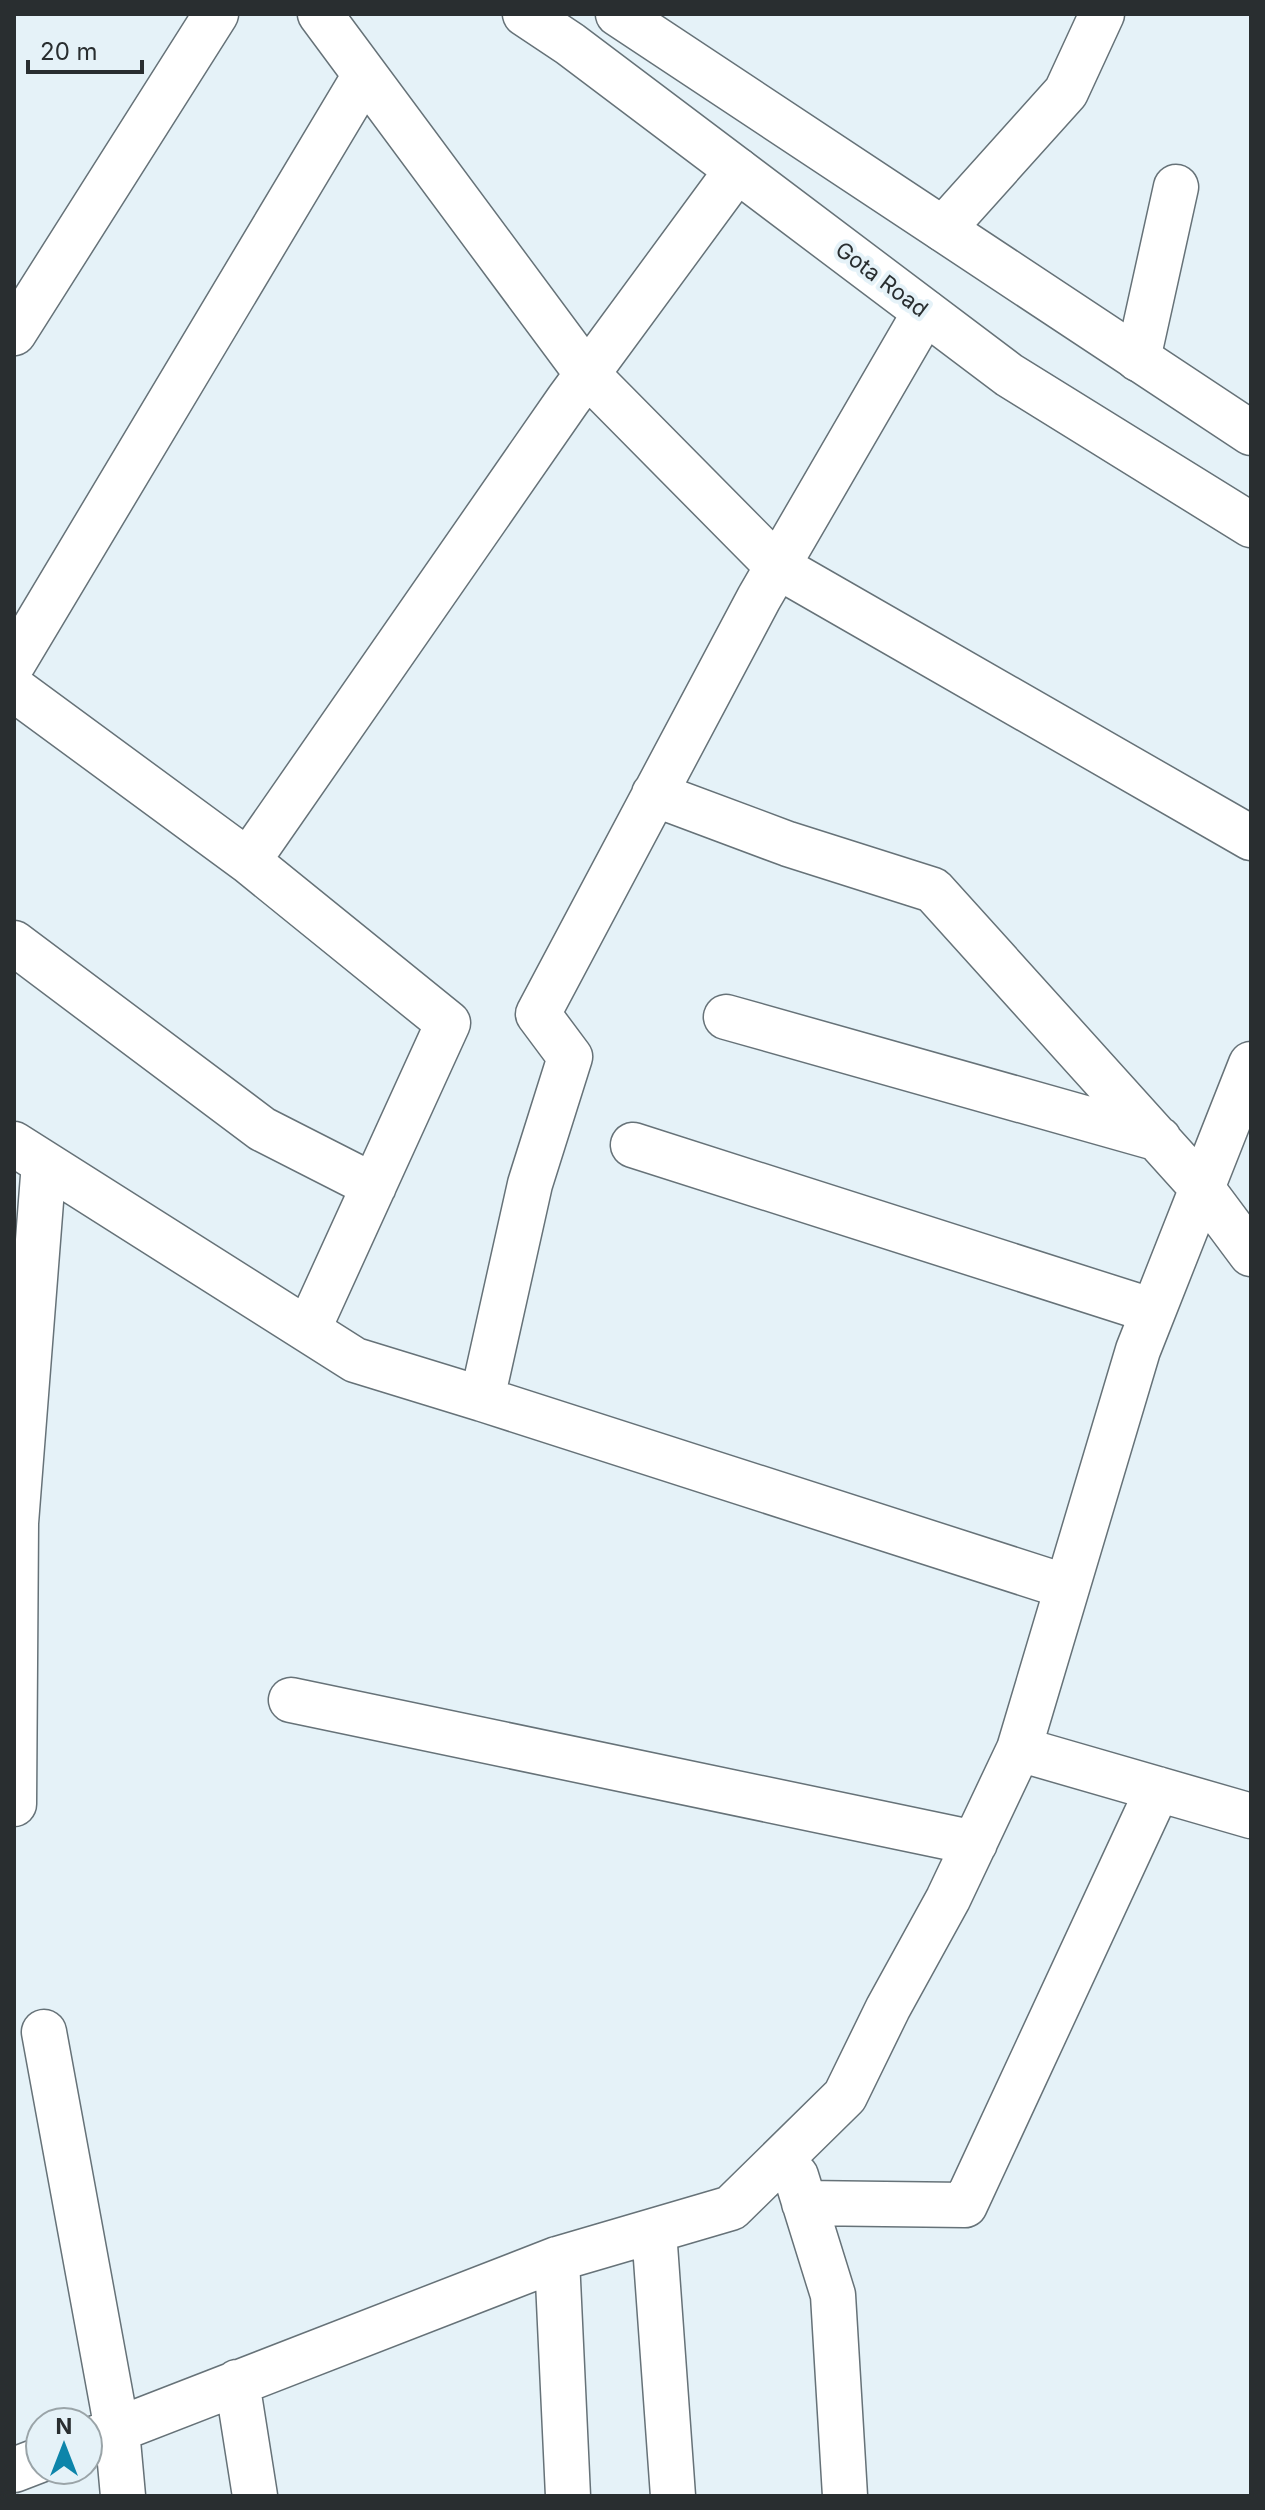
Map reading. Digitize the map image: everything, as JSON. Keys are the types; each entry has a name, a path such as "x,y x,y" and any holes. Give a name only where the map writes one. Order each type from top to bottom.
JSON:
{"street":[{"path":"14,333 216,14"},
{"path":"320,14 587,374 777,566 1251,838"},
{"name":"Gota Road","path":"525,14 582,53 1009,375 1251,525"},
{"path":"618,14 1251,433"},
{"path":"943,229 1066,92 1102,14"},
{"path":"14,662 365,75"},
{"path":"248,861 587,374 737,170"},
{"path":"1138,359 1176,187"},
{"path":"482,1399 530,1184 570,1057 538,1014 777,566 925,312"},
{"path":"14,689 248,861 448,1023 308,1330"},
{"path":"654,794 788,844 933,890 1201,1187 1251,1254"},
{"path":"14,943 262,1129 374,1186"},
{"path":"726,1017 1159,1139"},
{"path":"104,2434 557,2259 731,2208 845,2096 888,2008 948,1899 1019,1749 1138,1350 1251,1064"},
{"path":"633,1145 1153,1311"},
{"path":"29,1153 355,1360 1067,1587"},
{"path":"14,1804 16,1523 29,1153"},
{"path":"291,1700 975,1843"},
{"path":"1019,1749 1251,1816"},
{"path":"804,2203 965,2205 1158,1789"},
{"path":"44,2032 98,2406"},
{"path":"788,2151 833,2295 845,2496"},
{"path":"654,2231 673,2496"},
{"path":"557,2259 568,2496"},
{"path":"237,2382 255,2496"},
{"path":"104,2441 123,2496"}]}
